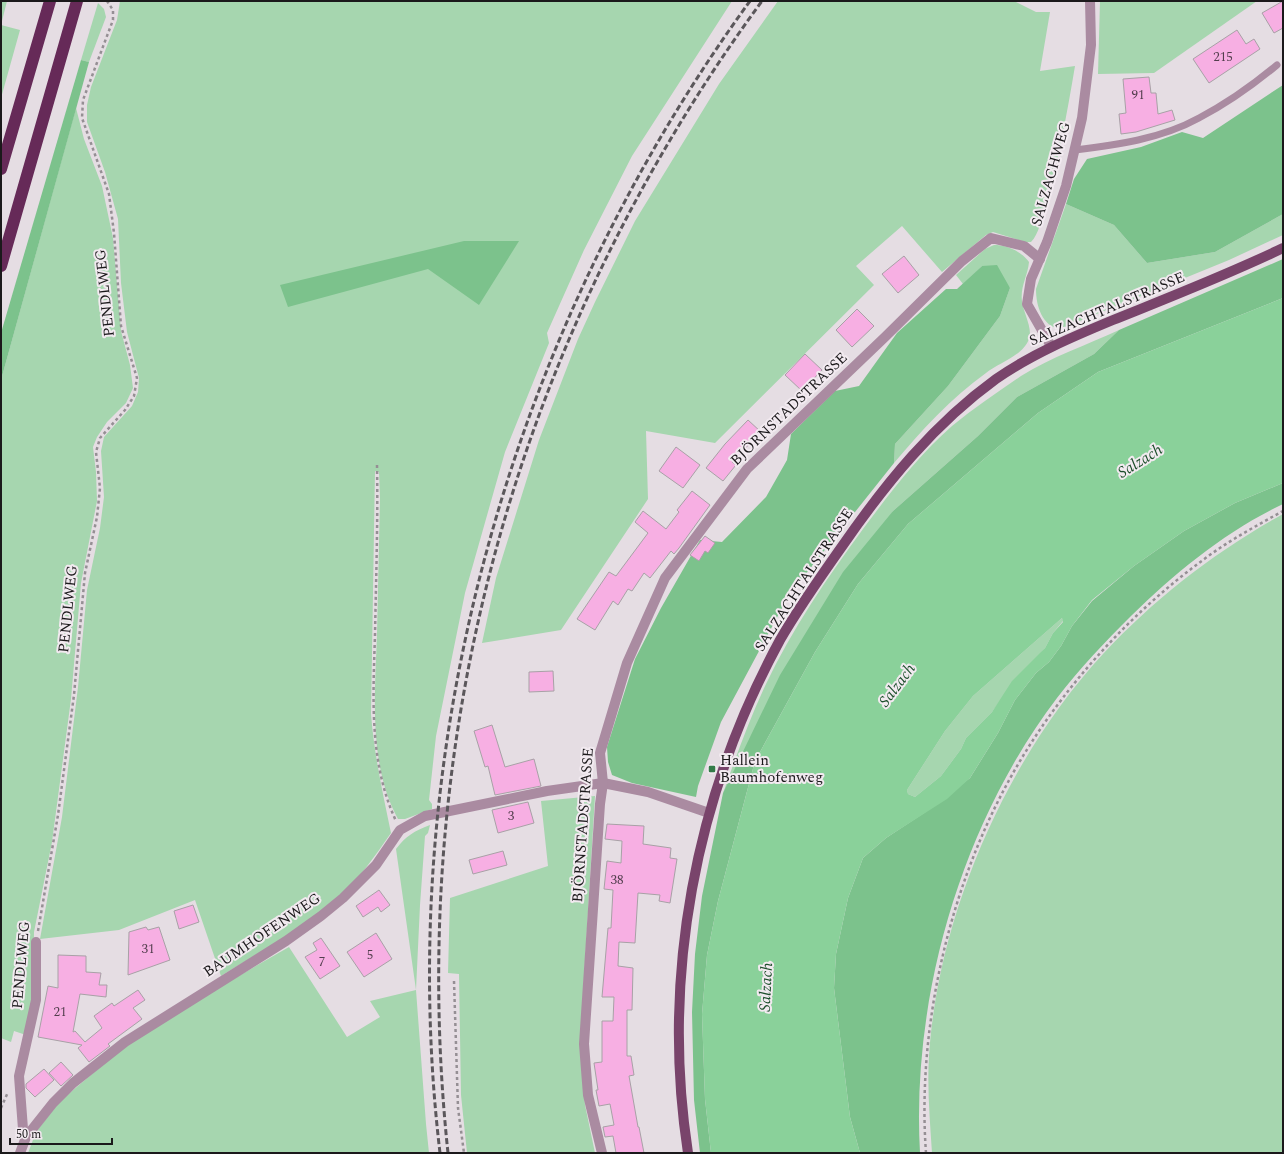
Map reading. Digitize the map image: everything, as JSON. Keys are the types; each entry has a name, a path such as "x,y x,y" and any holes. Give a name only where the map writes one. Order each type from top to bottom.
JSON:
{"highway":[{"path":"1,170 50,1"},
{"path":"1,266 77,1"}],"main road":[{"name":"SALZACHTALSTRASSE","path":"688,1153 679,1073 678,1008 683,947 693,881 709,813 722,768 747,706 781,638 822,574 865,513 902,466 936,429 964,403 998,378 1051,346 1230,273 1283,248"}],"street":[{"name":"SALZACHWEG","path":"1051,346 1027,304 1031,279 1040,259 1066,186 1082,118 1090,45 1090,1"},
{"name":"BJÖRNSTADSTRASSE","path":"602,1153 588,1095 584,1044 600,804 603,783 600,753 627,663 665,578 747,469 962,261 991,238 1024,246 1040,259"},
{"name":"BAUMHOFENWEG","path":"20,1153 26,1137 53,1103 73,1084 125,1042 286,941 321,916 343,898 376,865 400,830 426,816 547,791 603,783 648,792 709,813"},
{"name":"PENDLWEG","path":"26,1137 23,1129 20,1076 36,1000 36,942"}],"lane":[{"path":"1075,150 1118,144 1157,135 1198,119 1277,65"}],"path":[{"name":"PENDLWEG","path":"36,942 58,815 74,695 85,573 97,517 100,488 96,452 100,438 125,410 134,396 137,378 121,326 114,232 109,194 82,118 83,100 113,20 113,10 107,1"},
{"path":"377,465 373,714 375,741 386,796 400,830"},
{"path":"926,1153 925,1090 928,1040 943,955 956,906 974,857 1007,784 1030,744 1055,709 1099,655 1129,623 1203,560 1236,538 1283,511"},
{"path":"454,981 458,1108 464,1153"}],"shaded area":[{"path":"1,1 7,1 1,25"},
{"path":"120,1 732,1 632,156 584,250 547,333 549,343 505,452 465,593 436,736 429,800 432,804 432,809 405,819 398,819 388,798 378,752 375,681 380,498 379,472 375,471 371,714 382,789 391,833 360,875 326,908 282,939 221,976 195,900 119,930 40,939 62,817 78,687 87,590 100,528 104,497 101,451 104,437 132,406 138,392 139,378 127,332 121,283 118,219 105,172 87,122 87,105 91,87 117,20"},
{"path":"778,1 1014,1 1036,12 1050,12 1040,71 1075,66 1054,173 1040,226 1036,235 1031,242 1025,242 993,232 986,235 942,272 902,226 856,266 874,285 715,443 646,431 648,499 561,630 482,643 496,578 539,440 578,339 595,302 635,221 719,84"},
{"path":"1100,1 1257,1 1154,73 1098,74"},
{"path":"98,3 104,9 106,17 89,62 81,60"},
{"path":"1,25 20,30 1,98"},
{"path":"81,60 89,62 1,380 1,333"},
{"path":"1283,85 1283,214 1215,252 1147,263 1114,225 1066,204 1074,179 1087,159 1141,147 1182,132 1203,138"},
{"path":"76,108 84,139 102,186 113,238 121,331 130,365 133,388 126,403 107,422 97,437 93,447 97,501 81,583 71,699 52,842 34,932 33,1001 26,1035 14,1031 11,1042 1,1038 1,380"},
{"path":"1066,204 1114,225 1147,263 1215,252 1283,214 1283,235 1229,260 1060,329 1044,320 1037,302 1036,289"},
{"path":"464,241 519,241 479,305 428,269 288,307 280,285"},
{"path":"994,245 1013,249 1026,258 1029,262 1022,296 1030,330 1029,339 1026,345 1016,355 991,369 949,404 894,463 895,444 948,386 1000,316 1010,288 982,266 963,284 956,275 985,249"},
{"path":"1283,259 1283,298 1098,372 1038,413 908,524 858,584 815,652 755,761 718,901 707,955 702,1014 705,1099 711,1153 700,1153 694,1100 692,1012 695,954 702,896 723,793 780,675 843,572 893,511 978,436 1017,397 1094,354 1119,330"},
{"path":"997,265 1010,288 1000,316 948,386 895,444 894,463 789,595 721,722 698,786 696,797 632,783 612,775 608,762 607,747 635,659 661,608 700,540 722,542 766,497 787,460 791,434 835,391 859,386 897,333 946,289 957,289 982,266"},
{"path":"1119,330 1094,354 1017,397 978,436 893,511 741,759 723,793 754,711 787,643 836,566 873,515 905,475 952,426 977,406 1021,376 1057,357"},
{"path":"1283,483 1283,504 1242,527 1202,554 1148,600 1121,626 1057,698 1023,747 994,800 970,856 950,914 934,973 924,1033 919,1094 920,1153 860,1153 850,1117 834,988 836,954 848,898 863,858 886,838 924,813 970,778 998,733 1015,700 1036,673 1049,662 1061,646 1072,626 1092,601 1134,566 1184,531 1235,503"},
{"path":"1283,514 1283,1153 932,1153 928,1068 935,1002 946,948 963,894 983,841 1008,789 1037,741 1068,695 1123,633 1187,577 1258,528"},
{"path":"1062,618 1063,621 1053,633 1045,648 1002,698 992,712 966,738 961,749 941,776 915,797 908,794 907,790 945,731 973,696"},
{"path":"595,796 580,1044 585,1105 595,1153 467,1153 461,1095 459,974 448,973 450,898 548,866 541,801"},
{"path":"430,825 428,833 425,836 416,990 396,849 411,834"},
{"path":"289,947 347,1037 380,1017 370,1001 416,990 429,1153 28,1153 36,1132 59,1102 131,1041 188,1005"}],"water":[{"name":"Salzach","path":"1283,298 1283,483 1235,503 1184,531 1134,566 1092,600 1072,626 1061,646 1049,662 1036,673 1015,700 998,733 970,778 947,799 886,838 863,858 848,898 836,954 834,988 850,1117 860,1153 711,1153 705,1099 702,1014 707,955 718,901 755,761 815,652 858,584 908,524 1038,413 1098,372","holes":["1062,618 1063,622 1053,633 1045,648 1012,681 992,712 966,738 961,749 941,776 915,797 908,794 907,790 945,731 973,696"]}],"building":[{"path":"1283,1 1283,28 1274,33 1262,13"},
{"path":"1237,30 1246,44 1254,39 1260,49 1209,83 1193,59"},
{"path":"1149,77 1151,93 1156,93 1158,114 1172,110 1175,120 1136,132 1121,134 1119,114 1126,113 1123,79"},
{"path":"904,256 919,275 898,293 882,274"},
{"path":"857,309 874,326 852,347 836,330"},
{"path":"805,354 822,370 802,391 785,375"},
{"path":"748,420 761,432 732,462 736,465 723,481 706,468 725,444"},
{"path":"676,447 700,465 683,488 659,471"},
{"path":"692,491 710,505 674,554 671,551 650,578 644,573 632,591 628,589 618,605 613,601 595,630 577,619 609,572 616,576 648,533 635,522 643,511 666,529 679,512 677,510"},
{"path":"705,536 715,543 708,553 705,551 699,561 690,555"},
{"path":"553,671 554,691 529,692 529,672"},
{"path":"492,725 505,767 534,759 541,786 495,795 488,766 485,767 474,731"},
{"path":"528,802 534,823 498,833 492,810"},
{"path":"607,824 644,826 643,844 671,848 670,858 677,859 670,903 659,901 660,895 638,893 635,943 619,942 618,966 633,968 632,1010 627,1010 627,1056 631,1056 634,1075 629,1076 644,1153 616,1153 613,1136 605,1137 603,1127 614,1125 610,1104 599,1106 596,1090 598,1090 594,1063 602,1062 602,1021 613,1021 614,997 602,997 608,928 611,928 613,890 604,889 607,861 621,863 622,841 605,839"},
{"path":"503,851 507,865 473,874 469,860"},
{"path":"379,890 390,905 381,912 378,907 363,917 356,906"},
{"path":"193,905 199,922 179,929 174,911"},
{"path":"146,927 148,930 159,927 170,960 128,975 129,932"},
{"path":"376,933 392,959 364,977 347,952"},
{"path":"321,938 340,966 320,979 305,957 317,950 313,943"},
{"path":"58,955 86,956 86,972 101,973 99,985 107,985 106,997 80,994 73,1032 75,1031 85,1042 102,1028 94,1016 112,1003 114,1006 138,990 145,1000 133,1008 142,1019 108,1044 110,1046 89,1062 78,1048 82,1045 38,1037 48,986 58,988"},
{"path":"61,1062 73,1075 61,1086 49,1073"},
{"path":"44,1069 54,1080 35,1097 26,1088 26,1084"}],"railway":[{"path":"440,1153 430,1001 435,849 454,697 487,548 534,403 594,263 666,128 750,1"},
{"path":"448,1153 439,999 444,846 463,695 497,547 543,403 603,264 676,129 762,1"}],"place":[{"name":"Hallein Baumhofenweg","path":"712,769"}]}
